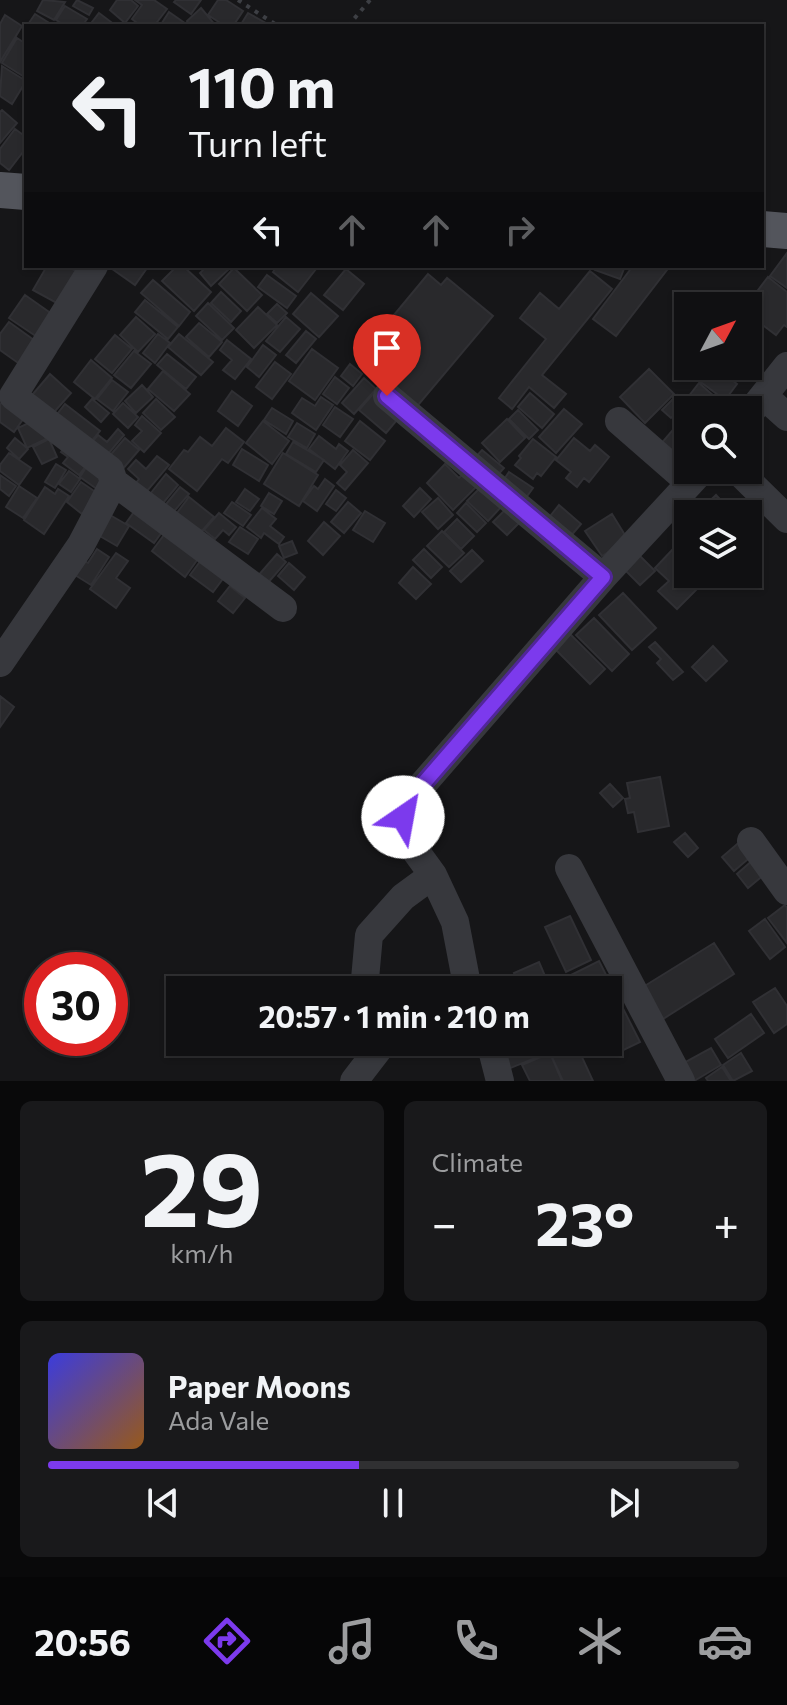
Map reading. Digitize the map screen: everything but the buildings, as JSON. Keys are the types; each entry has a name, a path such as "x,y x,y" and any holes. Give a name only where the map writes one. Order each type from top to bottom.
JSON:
{"main road":[{"path":"0,190 24,192"},
{"path":"764,229 787,231"}],"street":[{"path":"93,268 13,396 110,470 114,482 283,608"},
{"path":"762,397 787,366"},
{"path":"387,396 603,577"},
{"path":"762,407 787,417"},
{"path":"619,421 674,460"},
{"path":"0,663 81,545 114,482"},
{"path":"466,976 459,934 433,875 404,835 403,810 603,577 689,484"},
{"path":"751,484 787,519"},
{"path":"751,841 787,891"},
{"path":"569,868 681,1081"},
{"path":"365,976 369,935 406,895 433,875"},
{"path":"354,1081 372,1056"},
{"path":"494,1056 500,1081"}],"path":[{"path":"238,0 275,24"},
{"path":"350,24 370,0"}],"route":[{"path":"387,396 603,577 410,799 403,810 403,817"}]}
